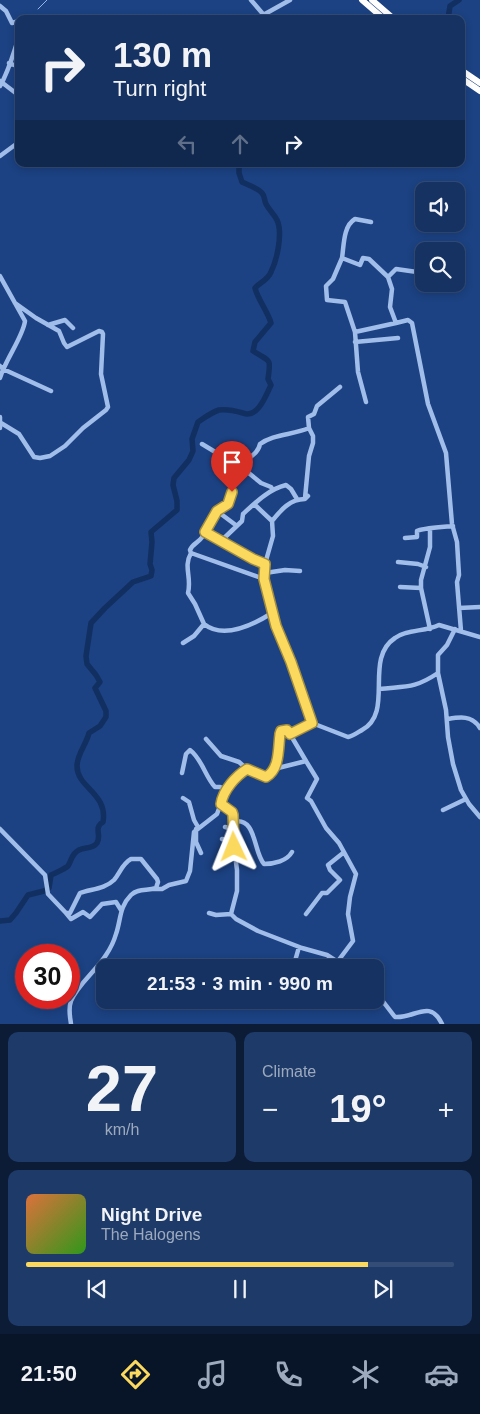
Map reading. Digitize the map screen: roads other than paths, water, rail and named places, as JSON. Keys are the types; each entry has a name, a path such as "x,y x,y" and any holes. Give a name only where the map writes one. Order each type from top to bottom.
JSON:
{"highway":[{"path":"362,0 379,15"},
{"path":"372,0 389,15"},
{"path":"466,79 480,83"},
{"path":"466,79 480,91"}],"street":[{"path":"251,0 263,14 290,0"},
{"path":"0,6 6,11 13,24 15,23"},
{"path":"15,47 7,75 1,83 15,93"},
{"path":"9,63 15,65"},
{"path":"0,156 15,145"},
{"path":"366,402 358,372 355,332 345,302 327,300 326,286 333,279 342,258 347,229 351,222 355,219 371,222"},
{"path":"342,258 360,265 363,258 369,259 388,277 392,289 390,307 396,323"},
{"path":"388,277 398,268 415,271"},
{"path":"0,276 23,317 24,324 1,368 0,378"},
{"path":"1,423 19,434 34,457 40,458 50,456 67,445 83,428 107,408 101,374 103,333 99,331 68,347 65,345 60,332 36,318 15,302"},
{"path":"48,325 65,320 73,328"},
{"path":"355,332 408,320 415,333 428,404 446,453 460,575 457,582 461,631"},
{"path":"356,342 398,338"},
{"path":"1,368 51,391"},
{"path":"272,521 287,505 296,499 307,498 309,456 313,436 307,418 314,414 317,406 340,387"},
{"path":"0,417 0,428"},
{"path":"272,613 250,625 232,631 214,630 204,624 196,604 188,593 190,583 187,566 192,553 190,550 192,546 202,539 217,511 228,504 236,466 249,458 259,449 260,444 268,439 309,428"},
{"path":"202,444 252,475 261,484 274,490"},
{"path":"221,541 242,521 242,514 274,490 286,486 291,490 296,499"},
{"path":"254,504 272,521 273,536 265,564 264,579 272,613 312,723 343,736 352,736 370,725 378,703 382,652 397,636 430,629 439,625 480,637"},
{"path":"217,511 237,526"},
{"path":"405,538 417,537 417,531 420,529 453,526"},
{"path":"430,529 430,547 421,580 430,629"},
{"path":"205,531 265,564"},
{"path":"192,553 264,579"},
{"path":"398,562 426,566"},
{"path":"265,573 284,570 300,571"},
{"path":"400,587 421,588"},
{"path":"459,608 480,607"},
{"path":"183,643 194,636 204,624"},
{"path":"455,629 447,645 438,655 438,673 448,719 446,724 453,764 461,790 480,817"},
{"path":"379,689 413,686 424,683 438,673"},
{"path":"448,719 460,717 475,720 480,728"},
{"path":"290,734 312,723"},
{"path":"206,739 221,756 239,762 247,769 266,777 273,773 278,760 281,731 287,730 290,734 317,779 307,798 316,808 326,828 339,843 356,874 348,914 353,941 340,959"},
{"path":"182,773 186,754 190,750 199,760 215,787 226,790"},
{"path":"274,770 306,761"},
{"path":"72,1024 69,1012 71,1001 106,955 116,933 124,904 138,890 162,889 169,884 188,880 193,835 197,828 213,817 219,810 226,790 247,769"},
{"path":"184,798 189,802 197,828 196,842 201,853"},
{"path":"444,810 466,799"},
{"path":"221,804 232,812 234,829 237,891 231,914"},
{"path":"233,822 244,822 249,827 264,864 272,864 286,858 292,852"},
{"path":"225,827 234,829"},
{"path":"0,829 45,876 48,894 71,919 84,912 90,917 102,904 116,902 122,910"},
{"path":"222,838 234,842"},
{"path":"306,914 322,893 327,893 340,880 330,870 328,865 343,853"},
{"path":"66,913 70,913 80,892 98,889 113,881 124,865 131,859 141,859 157,879 158,882 154,889"},
{"path":"209,913 216,915 231,914 255,930 334,959"},
{"path":"296,959 300,947"},
{"path":"384,1003 395,1017 431,1010 442,1024"}],"waterway":[{"path":"38,9 47,0"},
{"path":"449,15 450,6 459,0"},
{"path":"0,921 10,920 28,895 49,888 51,875 68,866 76,852 93,846 97,843 99,837 98,829 103,822 101,804 78,774 77,766 78,757 89,733 100,726 106,717 106,711 95,688 100,682 87,664 86,656 91,623 133,582 151,576 151,532 177,510 173,485 174,478 189,460 193,451 192,439 198,422 219,410 253,413 261,405 271,385 268,379 268,361 253,351 255,342 271,323 255,288 270,275 277,254 279,225 266,204 264,195 242,182 239,167"}]}
